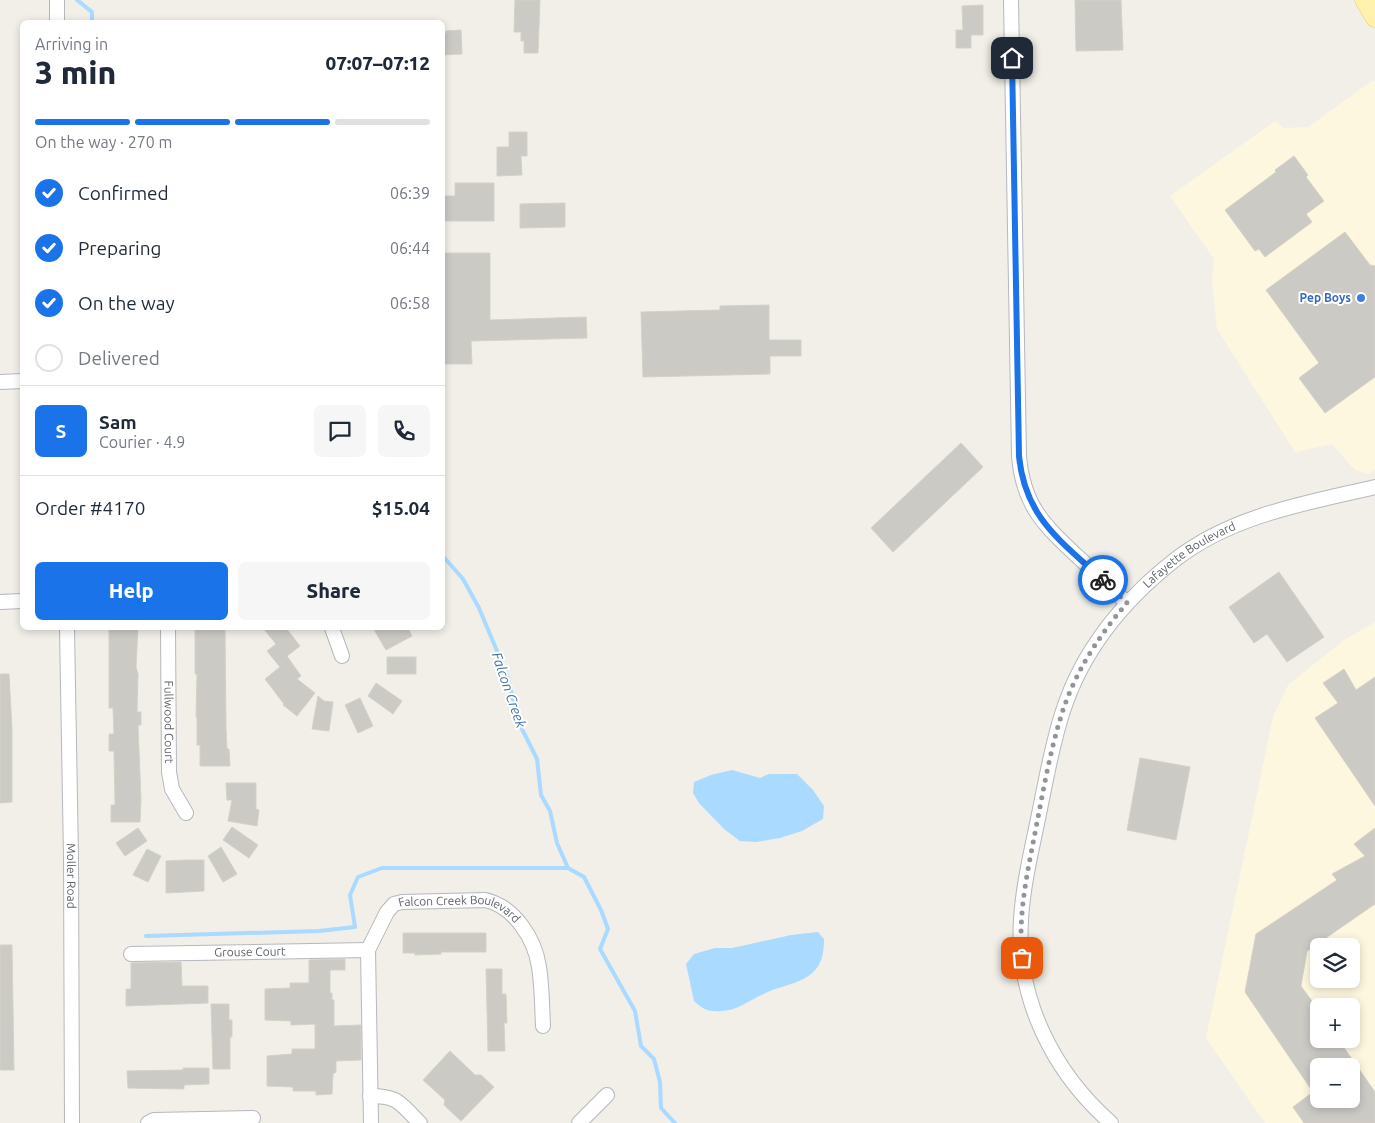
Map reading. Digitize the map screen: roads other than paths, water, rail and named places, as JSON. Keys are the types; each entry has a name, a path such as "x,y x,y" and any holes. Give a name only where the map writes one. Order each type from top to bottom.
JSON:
{"main road":[{"path":"1364,0 1375,18"}],"street":[{"path":"1011,0 1019,456 1021,474 1031,504 1048,529 1127,603"},
{"path":"57,3 57,20"},
{"path":"0,382 20,381"},
{"name":"Lafayette Boulevard","path":"1111,1123 1076,1088 1053,1054 1033,1010 1022,952 1021,921 1025,884 1049,762 1063,708 1087,658 1104,632 1140,590 1178,558 1206,540 1237,525 1269,513 1375,487"},
{"path":"0,602 20,601"},
{"name":"Moller Road","path":"67,630 71,858 72,1123"},
{"name":"Fullwood Court","path":"168,630 169,772 172,789 186,813"},
{"path":"333,630 342,656"},
{"name":"Falcon Creek Boulevard","path":"370,1123 368,950 387,912 394,904 398,902 485,900 496,904 512,915 528,935 537,958 544,1026"},
{"name":"Grouse Court","path":"131,954 368,950"},
{"path":"580,1123 607,1095"},
{"path":"370,1096 394,1098 420,1123"},
{"path":"148,1123 154,1120 253,1118"}],"water":[{"path":"732,770 760,778 769,774 797,774 813,790 824,806 823,819 802,831 780,838 756,842 740,841 724,829 699,803 693,793 694,782 711,775"},
{"path":"818,932 824,939 822,959 816,969 806,978 762,994 728,1010 710,1011 694,1001 686,964 694,954 715,948 732,948 791,935"}],"waterway":[{"name":"Falcon Creek","path":"77,0 92,12 92,20"},
{"name":"Falcon Creek","path":"445,558 463,579 479,608 507,675 519,723 537,759 541,795 550,811 557,843 568,868 584,877 601,910 608,929 600,949 635,1011 641,1046 654,1059 660,1082 661,1108 675,1123"},
{"path":"146,936 319,931 355,927 350,895 358,877 382,868 568,868"}],"place":[{"name":"Pep Boys","path":"1361,298"}]}
